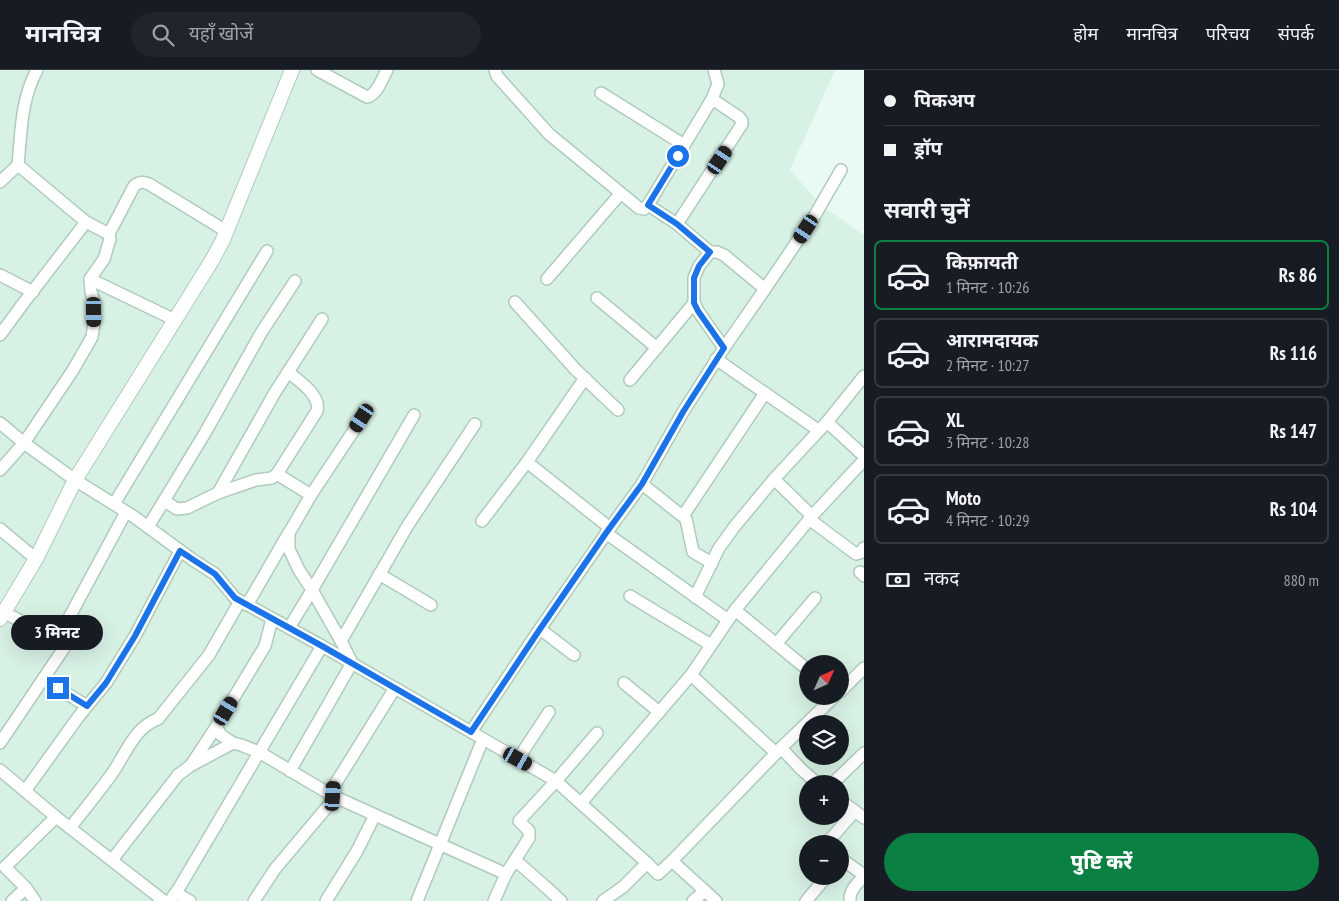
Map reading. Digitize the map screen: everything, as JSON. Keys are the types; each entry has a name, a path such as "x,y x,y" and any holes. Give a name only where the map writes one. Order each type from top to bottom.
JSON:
{"street":[{"path":"0,182 18,165 22,119 32,79 37,70"},
{"path":"0,743 64,648 63,644 58,640 2,616 36,559 75,480 210,262 226,231 292,70"},
{"path":"317,70 367,97 373,94 387,70"},
{"path":"495,70 497,76 549,134 620,194 639,208 644,209 712,99 718,84 714,70"},
{"path":"602,93 684,145"},
{"path":"677,224 742,124 739,118 712,99"},
{"path":"18,165 86,222 109,234"},
{"path":"471,732 608,530 642,484 716,359 815,215 841,170"},
{"path":"0,470 24,443 73,370 92,337 94,301 90,279 104,259 110,239 109,234 134,186 143,182 149,184 226,231"},
{"path":"547,278 620,194"},
{"path":"648,205 677,224 710,252 724,255 765,289"},
{"path":"0,335 86,222"},
{"path":"114,504 267,251"},
{"path":"710,252 699,266 694,278 694,303 724,348"},
{"path":"0,275 32,292"},
{"path":"90,279 175,320"},
{"path":"148,528 261,333 295,281"},
{"path":"597,298 657,348"},
{"path":"515,302 584,378 618,410"},
{"path":"630,380 694,303"},
{"path":"218,493 288,372 322,319"},
{"path":"716,359 818,430"},
{"path":"164,501 176,509 187,508 218,493 256,480 272,478 277,474 318,407 316,398 312,393 288,372"},
{"path":"695,597 720,548 735,526 774,479 827,422 864,376"},
{"path":"482,521 527,462 584,378"},
{"path":"682,516 765,392"},
{"path":"288,628 414,414"},
{"path":"70,828 113,772 142,728 150,721 158,719 209,655 362,418"},
{"path":"827,422 864,456"},
{"path":"0,423 75,480 126,512 215,574 235,598 396,688 556,781 658,874 826,705"},
{"path":"341,640 408,525 475,424"},
{"path":"581,803 691,675 735,610 811,518 864,460"},
{"path":"527,462 608,530 728,620"},
{"path":"277,474 311,495"},
{"path":"774,479 811,518 856,554 860,554 864,548"},
{"path":"642,484 687,521 693,552 712,564"},
{"path":"58,640 126,512"},
{"path":"0,529 36,559"},
{"path":"289,533 289,549 298,570 312,590 352,663"},
{"path":"24,790 106,683 135,636 180,551"},
{"path":"379,574 431,605"},
{"path":"630,596 711,645"},
{"path":"776,644 815,598"},
{"path":"735,610 799,663"},
{"path":"190,766 265,646 272,619"},
{"path":"540,629 574,655"},
{"path":"190,901 173,897 322,646"},
{"path":"290,771 352,663"},
{"path":"849,683 864,668"},
{"path":"691,675 808,775"},
{"path":"43,679 87,706"},
{"path":"624,683 659,712"},
{"path":"254,901 275,869 332,800 334,786 396,688"},
{"path":"518,759 549,712"},
{"path":"216,727 221,734 233,743 241,744 259,752 333,796 506,874"},
{"path":"494,901 506,874 529,838 529,831 519,820 597,734"},
{"path":"417,901 483,739"},
{"path":"112,860 178,775 190,766 233,743"},
{"path":"841,775 864,753"},
{"path":"0,770 56,817 164,901"},
{"path":"837,835 860,815 849,807"},
{"path":"326,901 357,851 375,815"},
{"path":"35,901 26,888 5,867 56,817"},
{"path":"515,860 561,901"},
{"path":"672,861 716,901"},
{"path":"603,901 623,887 647,864"},
{"path":"849,865 864,876 853,887 850,901"},
{"path":"806,901 819,885"},
{"path":"12,901 26,888"},
{"path":"693,901 705,890"}],"shaded area":[{"path":"0,70 835,70 790,170 822,206 864,235 864,901 0,901"}],"route":[{"path":"58,688 87,706 106,683 135,636 180,551 215,574 235,598 471,732 606,533 642,484 683,412 724,348 694,303 694,278 699,266 710,252 677,224 648,205 678,156"}]}
